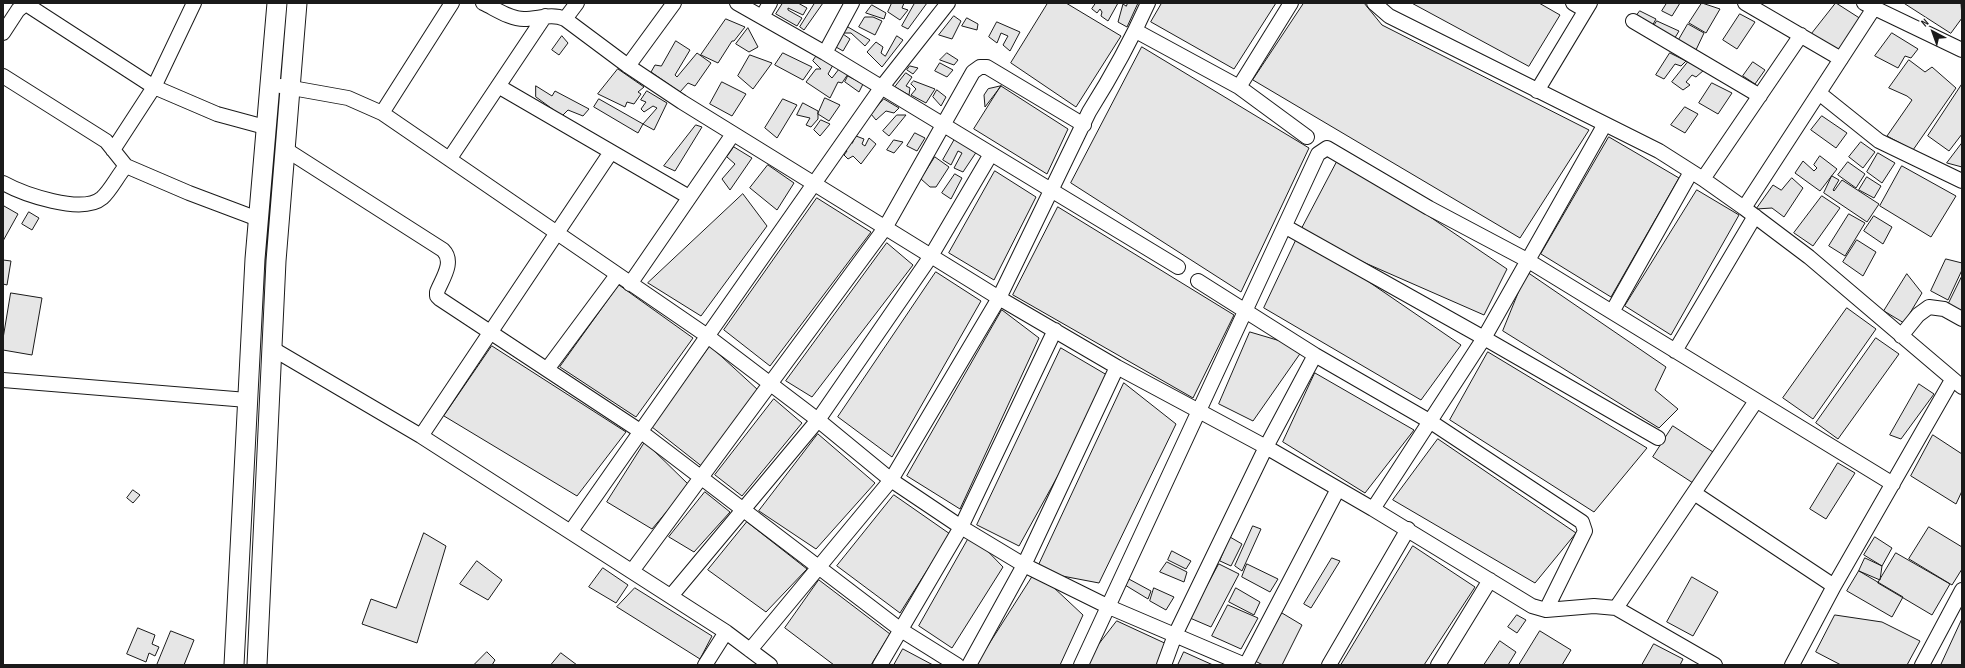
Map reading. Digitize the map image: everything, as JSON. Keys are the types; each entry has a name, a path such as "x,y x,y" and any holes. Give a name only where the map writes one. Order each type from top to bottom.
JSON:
{"main road":[{"path":"234,665 243,515 247,400 255,259 265,127 277,3"},
{"path":"257,665 276,261 289,86 297,3"},
{"path":"255,259 276,261"}],"street":[{"path":"113,150 154,87 194,3"},
{"path":"382,113 452,3"},
{"path":"483,3 514,18 524,19 555,15 565,19 628,66 733,134 999,298 1117,367 1266,447 1408,529 1532,606 1546,610 1594,606 1616,608 1715,665"},
{"path":"565,19 577,3"},
{"path":"628,66 674,3"},
{"path":"737,3 825,52 881,88 1178,267"},
{"path":"762,17 770,3"},
{"path":"825,52 852,3"},
{"path":"571,531 706,335 881,88 948,3"},
{"path":"750,650 891,480 999,298 1053,191 1084,125 1136,31 1148,3"},
{"path":"1239,87 1292,3"},
{"path":"1374,3 1389,16 1659,151 1749,212 1809,257 1957,383 1893,484 1834,586 1792,665"},
{"path":"1745,3 1841,59"},
{"path":"3,33 18,10 24,5 29,6 154,87 217,114 265,127"},
{"path":"1537,91 1582,5"},
{"path":"1675,351 1749,212 1819,93 1841,59 1869,6 1962,50"},
{"path":"450,158 545,16"},
{"path":"1633,21 1760,96"},
{"path":"1136,31 1239,87 1307,137"},
{"path":"1612,312 1697,176 1760,96 1801,36"},
{"path":"632,571 886,228 973,72 980,67 987,67 1084,125"},
{"path":"3,76 106,141 126,166 189,193 258,219"},
{"path":"269,86 289,86 348,98 382,113 450,158 630,284 706,335 818,420 891,480 961,528 1024,565 1109,607 1245,665 1338,489"},
{"path":"498,86 689,198"},
{"path":"1819,93 1879,141 1962,181"},
{"path":"1373,509 1431,422 1484,338 1605,124"},
{"path":"630,284 733,134"},
{"path":"284,148 443,250 448,255 449,262 437,292 437,296 490,332 548,368 640,431 901,630 957,665"},
{"path":"1081,665 1109,607 1154,505 1286,227 1318,154 1327,148 1429,208 1527,260 1893,484"},
{"path":"421,436 611,152"},
{"path":"672,596 818,420 931,256 991,154"},
{"path":"3,183 18,192 36,197 76,204 90,204 102,198 126,166"},
{"path":"1286,227 1658,438"},
{"path":"548,368 617,275"},
{"path":"1198,281 1315,355 1431,422 1582,522 1585,526 1585,531 1568,569 1546,610"},
{"path":"1901,336 1918,315 1928,307 1944,309 1962,319"},
{"path":"880,665 961,528 1054,330"},
{"path":"273,350 421,436 571,531 726,632 770,665"},
{"path":"1164,665 1175,635 1266,447 1315,355"},
{"path":"969,665 1024,565 1117,367"},
{"path":"3,380 247,400"},
{"path":"1616,608 1756,400"},
{"path":"1694,493 1834,586"},
{"path":"1329,665 1408,529"},
{"path":"1438,665 1490,580"},
{"path":"1922,665 1962,590"},
{"path":"706,665 726,632"}],"building":[{"path":"783,3 798,3 807,8 803,15 788,8 788,10 802,18 797,26 776,14"},
{"path":"815,3 823,3 804,30 800,27"},
{"path":"892,3 904,3 902,8 908,10 900,20 888,12"},
{"path":"915,3 927,3 908,29 902,26"},
{"path":"1048,3 1066,3 1121,36 1076,107 1011,63"},
{"path":"1096,3 1118,3 1108,21 1101,16 1102,12 1100,9 1097,13 1092,9"},
{"path":"1128,3 1138,3 1127,27 1118,22 1123,4 1126,6"},
{"path":"1162,3 1276,3 1234,69 1151,22"},
{"path":"1304,3 1364,3 1382,25 1589,130 1520,238 1253,80"},
{"path":"1412,3 1539,3 1560,15 1529,66"},
{"path":"1667,3 1680,3 1672,16 1662,11"},
{"path":"1702,3 1720,9 1706,33 1689,23"},
{"path":"1836,3 1861,19 1839,53 1810,36"},
{"path":"1904,3 1961,3 1962,18 1951,33"},
{"path":"872,5 886,13 884,19 866,13"},
{"path":"1640,11 1656,19 1651,28 1634,19"},
{"path":"1740,14 1755,22 1737,49 1723,40"},
{"path":"954,16 961,21 952,39 939,35"},
{"path":"865,17 873,17 882,21 875,35 859,27"},
{"path":"967,18 978,24 977,30 962,26"},
{"path":"726,19 745,27 734,41 732,41 718,63 701,55"},
{"path":"1657,21 1679,31 1673,41 1652,29"},
{"path":"997,22 1020,32 1010,51 1003,45 1008,36 1001,33 997,43 989,37"},
{"path":"1688,24 1704,33 1695,52 1677,43"},
{"path":"848,27 870,40 865,46 851,33 844,33"},
{"path":"748,28 758,47 749,52 736,44"},
{"path":"1892,33 1918,49 1911,58 1905,56 1898,68 1875,56"},
{"path":"843,34 850,39 843,51 836,47"},
{"path":"562,36 568,43 559,55 552,50"},
{"path":"897,36 903,40 882,67 867,52 876,42 883,47 881,53 885,56"},
{"path":"676,41 690,50 675,75 677,77 697,53 711,63 695,86 688,83 680,92 651,72 655,65 661,66"},
{"path":"1142,47 1309,148 1241,292 1071,183"},
{"path":"783,53 812,67 803,80 775,65"},
{"path":"947,53 958,60 954,65 940,60"},
{"path":"1670,53 1686,61 1681,66 1675,64 1664,79 1656,75"},
{"path":"750,55 772,63 753,89 738,76"},
{"path":"817,55 833,65 828,74 832,78 839,69 848,74 842,83 838,82 830,98 806,82 816,69 821,69 813,61"},
{"path":"1909,60 1925,72 1932,67 1956,88 1913,150 1887,136 1912,100 1907,96 1889,88"},
{"path":"1688,62 1704,70 1696,77 1692,75 1686,82 1690,85 1683,90 1672,82"},
{"path":"1753,62 1765,70 1755,84 1743,76"},
{"path":"940,63 953,70 947,77 935,71"},
{"path":"910,66 918,68 913,74 907,70"},
{"path":"618,69 644,87 638,92 641,94 634,104 627,102 625,107 598,94"},
{"path":"906,73 912,77 906,86 910,88 909,95 895,87"},
{"path":"848,76 863,84 859,92 845,82"},
{"path":"914,81 935,89 926,103 911,95 916,89 911,84"},
{"path":"722,82 746,94 732,116 710,104"},
{"path":"1712,83 1732,93 1718,114 1699,103"},
{"path":"1962,84 1962,134 1949,151 1928,136"},
{"path":"536,86 552,96 555,91 589,109 583,116 568,110 562,116 536,97"},
{"path":"1001,86 985,107 984,95 988,89"},
{"path":"1001,86 1068,129 1047,174 974,129"},
{"path":"937,90 946,97 941,106 933,97"},
{"path":"647,91 667,103 654,130 643,124 657,108 653,106 644,112 641,109 646,102 641,100"},
{"path":"825,98 840,105 829,121 818,114"},
{"path":"599,99 643,124 638,133 594,107"},
{"path":"783,99 797,105 777,138 765,128"},
{"path":"884,99 899,108 894,113 886,111 876,120 871,114"},
{"path":"803,103 818,111 818,119 811,127 806,125 810,118 797,115"},
{"path":"1685,107 1698,114 1685,133 1671,125"},
{"path":"897,115 906,115 889,136 883,131"},
{"path":"1822,116 1847,133 1836,148 1811,130"},
{"path":"821,120 830,124 820,136 814,130"},
{"path":"696,125 702,127 675,171 664,166"},
{"path":"915,133 925,138 917,151 907,146"},
{"path":"856,136 864,139 862,144 865,146 869,138 876,144 861,164 853,156 848,159 844,155 847,151 843,146 849,140 852,143"},
{"path":"956,137 977,151 963,172 954,168 962,153 958,151 951,165 943,160"},
{"path":"1609,137 1679,178 1611,297 1541,254"},
{"path":"894,140 903,142 894,153 887,150"},
{"path":"1861,142 1875,152 1863,168 1849,157"},
{"path":"1962,143 1962,167 1947,163"},
{"path":"734,147 752,158 730,190 722,179 735,164 727,157"},
{"path":"1878,153 1895,163 1882,183 1867,172"},
{"path":"1340,156 1507,269 1484,315 1299,234"},
{"path":"1820,156 1837,169 1820,191 1795,173 1803,161 1814,171 1817,168 1814,165"},
{"path":"935,157 949,167 936,187 930,187 921,179"},
{"path":"1848,162 1865,174 1856,188 1838,175"},
{"path":"768,165 794,183 777,210 750,188"},
{"path":"1902,166 1956,196 1931,237 1880,206"},
{"path":"995,171 1036,197 994,280 949,253"},
{"path":"955,174 962,178 951,199 942,193"},
{"path":"1832,176 1839,180 1833,190 1834,191 1842,180 1879,204 1867,222 1824,193"},
{"path":"1867,177 1881,186 1874,198 1859,190"},
{"path":"1792,178 1803,188 1784,217 1772,208 1756,209 1773,185 1781,190"},
{"path":"1697,190 1739,215 1671,335 1625,306"},
{"path":"743,194 767,226 701,316 648,283"},
{"path":"1822,196 1840,208 1813,246 1794,233"},
{"path":"817,198 871,232 770,366 724,330"},
{"path":"4,206 18,214 3,241 3,208"},
{"path":"1058,207 1234,315 1193,398 1013,295"},
{"path":"29,212 39,218 32,230 22,224"},
{"path":"1849,214 1865,223 1845,256 1829,246"},
{"path":"1874,216 1892,227 1883,244 1864,231"},
{"path":"1299,234 1461,345 1421,400 1264,308"},
{"path":"1857,240 1876,252 1863,276 1843,262"},
{"path":"887,243 913,265 812,397 786,381"},
{"path":"1946,259 1962,263 1962,270 1948,300 1931,291"},
{"path":"3,260 11,261 7,285 3,284"},
{"path":"936,272 981,301 892,457 838,417"},
{"path":"1527,272 1666,367 1655,390 1678,409 1659,428 1503,331"},
{"path":"1907,274 1922,293 1904,323 1884,311"},
{"path":"1962,276 1962,315 1947,307"},
{"path":"619,285 693,338 636,417 560,367"},
{"path":"11,293 42,298 32,355 3,350 3,339"},
{"path":"1847,308 1876,329 1813,419 1783,398"},
{"path":"1002,310 1039,338 960,509 907,476"},
{"path":"1250,332 1304,348 1253,421 1219,404"},
{"path":"1876,338 1899,354 1838,439 1816,423"},
{"path":"492,346 626,432 577,496 444,416"},
{"path":"710,346 758,390 704,468 652,427"},
{"path":"1061,348 1112,378 1019,546 977,525"},
{"path":"1488,352 1647,448 1594,512 1450,420"},
{"path":"1315,373 1414,430 1365,493 1283,442"},
{"path":"1124,383 1176,424 1099,583 1036,571"},
{"path":"1919,384 1934,394 1901,439 1890,435"},
{"path":"774,399 802,423 742,496 715,475"},
{"path":"1673,426 1713,452 1693,483 1653,457"},
{"path":"818,434 875,483 816,549 759,511"},
{"path":"1933,435 1962,454 1962,491 1956,504 1911,476"},
{"path":"1438,439 1576,533 1535,583 1393,500"},
{"path":"645,442 689,485 652,529 607,502"},
{"path":"1838,463 1855,473 1826,519 1810,509"},
{"path":"133,490 140,495 133,503 127,498"},
{"path":"705,492 730,512 694,552 669,537"},
{"path":"894,495 950,534 900,613 837,566"},
{"path":"747,522 807,569 766,612 708,570"},
{"path":"1253,526 1261,529 1242,571 1235,566"},
{"path":"1929,527 1962,547 1962,569 1952,585 1909,559"},
{"path":"424,533 446,546 417,643 362,624 371,599 396,608"},
{"path":"971,534 1003,567 952,648 919,626"},
{"path":"1230,537 1242,544 1231,566 1220,561"},
{"path":"1875,537 1892,548 1882,566 1864,555"},
{"path":"1413,546 1475,587 1424,665 1341,665"},
{"path":"1172,551 1191,561 1186,569 1168,560"},
{"path":"1896,553 1950,584 1932,615 1878,583"},
{"path":"1332,558 1340,561 1311,608 1304,604"},
{"path":"1865,558 1882,566 1880,580 1859,571"},
{"path":"477,561 502,580 488,600 460,584"},
{"path":"1167,562 1187,572 1184,582 1160,572"},
{"path":"1219,564 1239,574 1211,627 1190,618"},
{"path":"1247,564 1278,579 1270,592 1242,577"},
{"path":"603,568 628,585 616,603 589,587"},
{"path":"1036,571 1083,615 1060,665 976,665"},
{"path":"1859,571 1903,597 1892,617 1847,591"},
{"path":"1692,577 1718,592 1693,636 1667,622"},
{"path":"1127,578 1151,591 1148,599 1125,585"},
{"path":"819,580 890,634 871,665 834,665 785,628"},
{"path":"635,588 712,636 700,659 617,607"},
{"path":"1154,588 1174,597 1166,610 1150,601"},
{"path":"1236,588 1260,602 1254,615 1229,602"},
{"path":"1228,605 1258,618 1241,649 1212,636"},
{"path":"1282,613 1302,625 1282,665 1263,665 1255,661"},
{"path":"1517,615 1526,620 1517,633 1508,627"},
{"path":"1835,615 1882,622 1920,641 1907,665 1841,665 1816,652"},
{"path":"1962,619 1962,665 1941,665"},
{"path":"1117,621 1171,646 1159,665 1083,665"},
{"path":"138,628 155,635 152,644 159,647 155,656 149,653 146,662 127,654"},
{"path":"171,631 194,640 184,665 157,665"},
{"path":"1540,631 1571,650 1562,665 1519,665"},
{"path":"1500,641 1516,652 1508,665 1484,665"},
{"path":"1654,644 1683,659 1680,665 1642,665"},
{"path":"903,649 933,665 894,665"},
{"path":"487,652 495,660 492,665 474,665"},
{"path":"1184,652 1213,665 1178,665"},
{"path":"561,653 577,665 551,665"}]}
